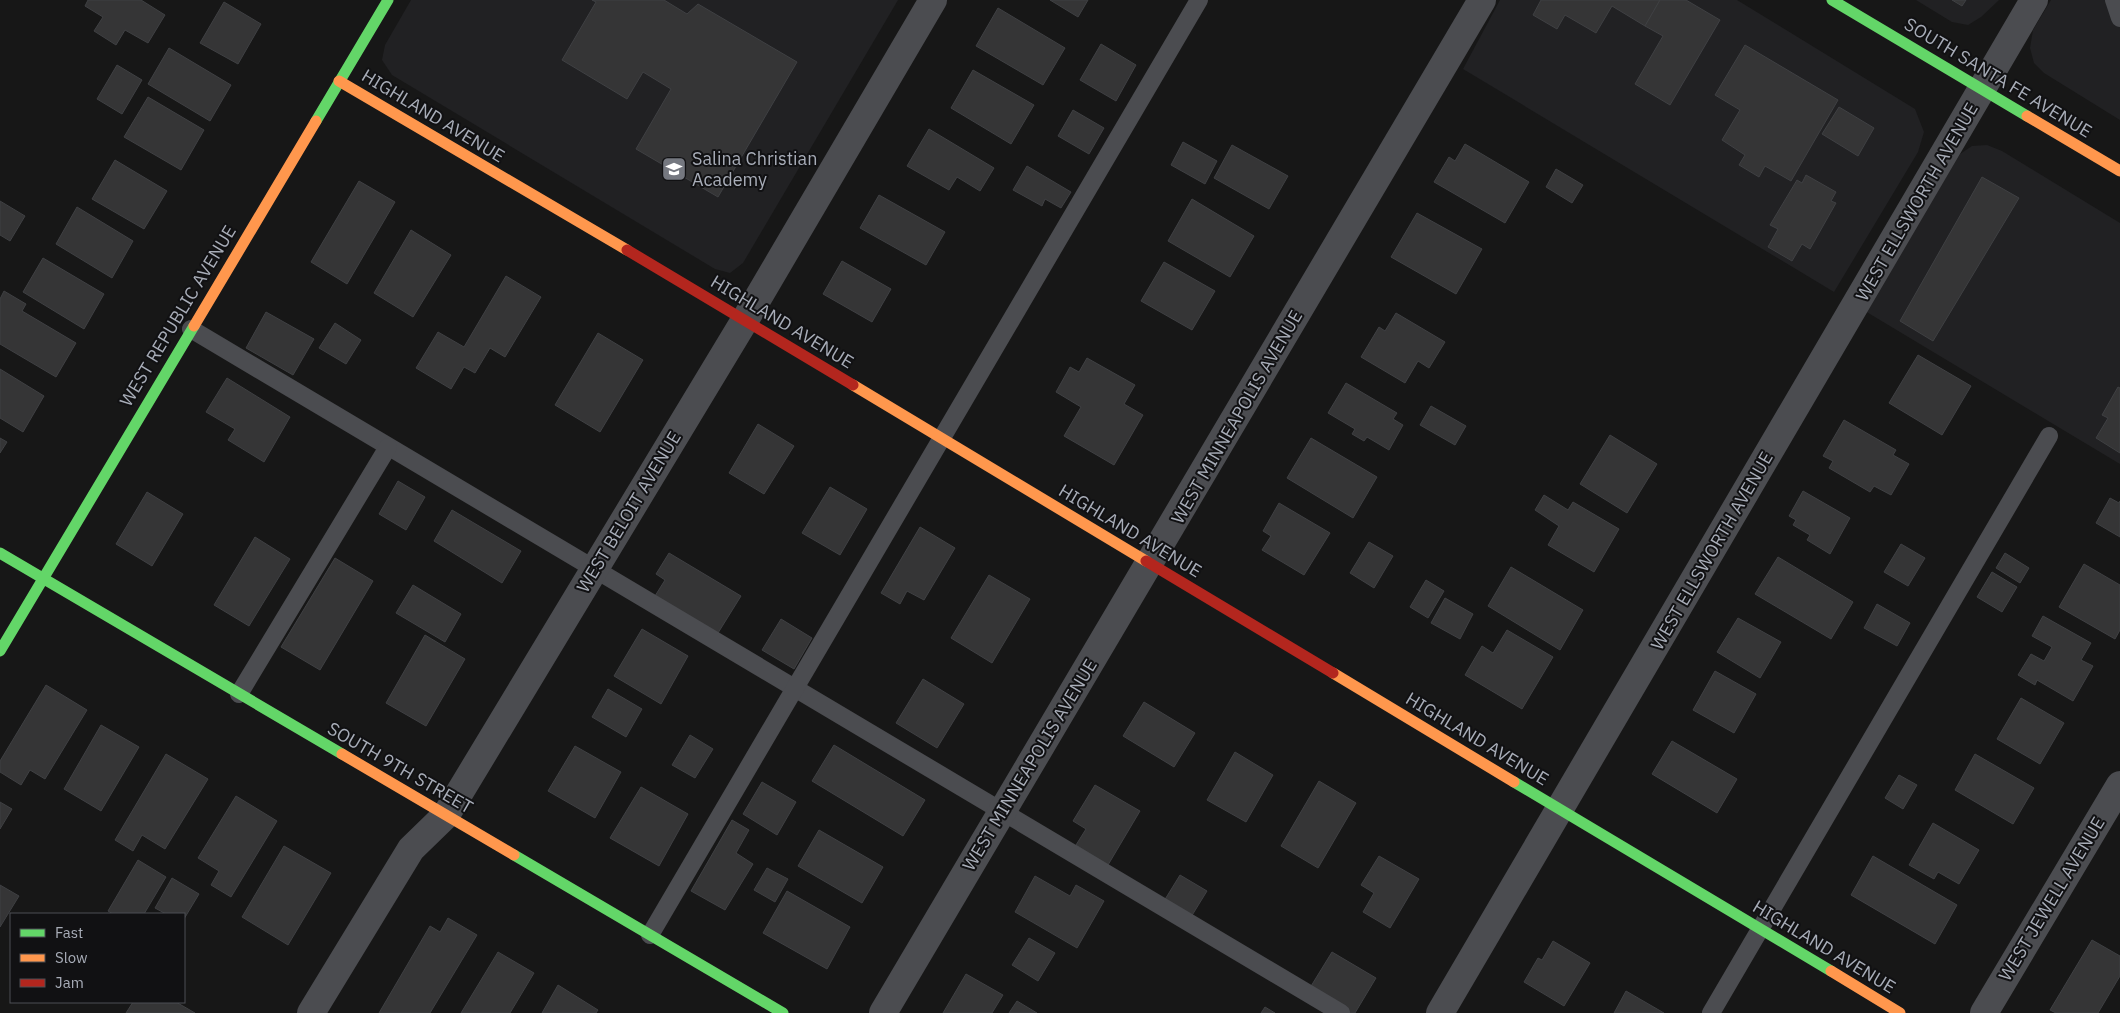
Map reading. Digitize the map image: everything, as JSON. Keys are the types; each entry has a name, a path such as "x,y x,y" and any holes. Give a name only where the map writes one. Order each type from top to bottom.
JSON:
{"street":[{"name":"WEST REPUBLIC AVENUE","path":"0,651 388,0"},
{"name":"WEST BELOIT AVENUE","path":"311,1013 410,849 446,815 744,320 933,0"},
{"name":"WEST MINNEAPOLIS AVENUE","path":"883,1013 1482,0"},
{"name":"SOUTH SANTA FE AVENUE","path":"1832,0 2120,171"},
{"name":"WEST ELLSWORTH AVENUE","path":"1440,1013 1984,89 2034,0"},
{"name":"HIGHLAND AVENUE","path":"339,81 942,438 1900,1013"},
{"name":"SOUTH 9TH STREET","path":"0,554 783,1013"},
{"name":"WEST JEWELL AVENUE","path":"1984,1013 2120,785"}],"lane":[{"path":"650,935 1198,0"},
{"path":"2114,0 2120,18"},
{"path":"191,329 1340,1013"},
{"path":"1711,1013 2049,436"},
{"path":"239,694 388,447"}],"shaded area":[{"name":"Salina Christian Academy","path":"411,0 898,0 743,263 730,273 715,269 392,75 382,60 385,45"},
{"path":"1500,0 1737,0 1915,109 1924,132 1918,152 1834,292 1463,69"},
{"path":"1916,0 1999,0 1981,17 1968,25 1952,22"},
{"path":"2051,0 2120,0 2120,120 2044,73 2034,63 2030,48 2033,30"},
{"path":"1987,145 2002,151 2120,223 2120,464 1865,311 1960,154 1972,146"}],"building":[{"path":"88,0 141,0 165,15 148,43 125,30 116,45 94,31 103,17 85,6"},
{"path":"592,0 664,0 687,14 698,4 797,62 718,197 636,149 671,89 643,72 627,99 562,60 596,2"},
{"path":"1050,0 1088,0 1078,17"},
{"path":"1541,0 1660,0 1645,26 1612,6 1596,33 1565,15 1557,29 1533,15"},
{"path":"1660,0 1686,0 1720,20 1670,105 1635,84 1663,36 1645,26"},
{"path":"1952,0 1966,0 1962,6"},
{"path":"224,2 261,24 238,64 200,43"},
{"path":"998,8 1065,48 1043,85 976,46"},
{"path":"1101,44 1136,65 1116,101 1080,80"},
{"path":"1745,45 1838,100 1791,181 1765,166 1759,177 1739,165 1745,155 1722,140 1740,110 1715,95"},
{"path":"169,48 231,85 210,121 148,84"},
{"path":"117,65 142,80 122,114 97,99"},
{"path":"973,70 1034,105 1011,144 951,108"},
{"path":"148,97 204,130 181,170 124,137"},
{"path":"1839,107 1874,128 1858,156 1822,134"},
{"path":"1073,110 1104,128 1089,154 1058,136"},
{"path":"929,129 994,168 980,191 957,177 949,190 907,166"},
{"path":"1183,142 1217,161 1205,184 1171,165"},
{"path":"1465,144 1529,182 1505,223 1434,182 1449,157 1455,161"},
{"path":"1232,145 1288,176 1269,209 1214,178"},
{"path":"115,160 167,191 144,229 92,199"},
{"path":"1027,166 1071,192 1061,208 1045,199 1042,206 1013,190"},
{"path":"1556,169 1583,185 1572,203 1546,187"},
{"path":"1806,175 1836,192 1831,201 1836,203 1810,249 1802,244 1792,261 1768,247 1778,229 1770,225 1797,180 1802,183"},
{"path":"1982,177 2019,198 1933,341 1900,321"},
{"path":"359,181 395,202 347,284 311,262"},
{"path":"879,195 945,232 926,265 860,228"},
{"path":"1192,199 1254,236 1230,277 1168,241"},
{"path":"0,201 25,216 10,241 0,235"},
{"path":"77,207 133,241 112,278 56,244"},
{"path":"1417,213 1482,249 1456,294 1391,257"},
{"path":"411,230 451,255 413,317 374,293"},
{"path":"43,258 104,294 84,329 23,292"},
{"path":"842,261 891,289 872,322 823,294"},
{"path":"1164,262 1215,291 1192,330 1141,301"},
{"path":"506,276 541,297 505,357 490,348 475,373 464,367 451,389 416,368 438,332 464,347"},
{"path":"4,291 26,304 22,311 76,343 56,377 0,344 0,299"},
{"path":"266,312 314,339 293,375 246,348"},
{"path":"1396,313 1445,342 1429,368 1418,361 1405,383 1361,357 1379,327 1385,331"},
{"path":"335,323 361,340 346,364 319,348"},
{"path":"598,333 643,360 600,432 555,405"},
{"path":"1918,355 1971,386 1942,435 1889,403"},
{"path":"1087,358 1135,385 1124,404 1143,415 1114,465 1064,436 1081,407 1056,392 1070,367 1079,372"},
{"path":"0,369 44,396 23,432 0,418"},
{"path":"227,378 290,417 264,462 228,440 235,429 206,412"},
{"path":"1346,383 1397,413 1393,419 1403,425 1389,450 1367,437 1364,441 1352,434 1355,429 1328,413"},
{"path":"2118,387 2120,388 2120,453 2096,438 2108,418 2102,415"},
{"path":"1431,406 1466,426 1455,445 1420,425"},
{"path":"1844,420 1896,450 1893,455 1909,464 1891,495 1874,486 1870,492 1829,468 1833,461 1823,456"},
{"path":"758,424 794,446 764,494 729,473"},
{"path":"1610,435 1657,464 1627,513 1580,484"},
{"path":"0,438 7,442 0,453"},
{"path":"1311,438 1377,477 1353,518 1287,478"},
{"path":"398,481 425,497 406,530 379,514"},
{"path":"830,487 867,509 840,555 802,533"},
{"path":"1803,491 1850,518 1830,554 1807,540 1810,535 1793,525 1796,520 1789,516"},
{"path":"147,492 183,514 152,566 116,544"},
{"path":"1544,495 1568,510 1573,502 1619,529 1594,572 1548,545 1559,526 1535,510"},
{"path":"2110,498 2119,503 2120,501 2120,537 2096,523"},
{"path":"1279,503 1330,533 1304,575 1262,550 1271,536 1263,531"},
{"path":"452,510 521,551 502,583 434,541"},
{"path":"920,527 955,548 924,600 907,591 900,604 881,593"},
{"path":"255,537 290,559 249,626 214,605"},
{"path":"1369,542 1393,556 1374,588 1350,573"},
{"path":"1901,544 1925,558 1908,586 1884,572"},
{"path":"669,553 741,596 718,633 655,596 665,580 656,574"},
{"path":"2005,553 2029,568 2020,583 1996,568"},
{"path":"1778,557 1853,602 1831,639 1755,594"},
{"path":"335,558 373,581 320,670 281,647"},
{"path":"2084,564 2120,585 2120,630 2115,639 2059,607"},
{"path":"1511,567 1583,610 1560,650 1488,606"},
{"path":"1992,572 2017,587 2002,612 1977,597"},
{"path":"989,575 1030,599 992,663 951,638"},
{"path":"1426,580 1444,591 1428,618 1410,607"},
{"path":"413,585 461,614 445,642 396,613"},
{"path":"1445,598 1473,614 1460,639 1431,623"},
{"path":"1877,604 1910,623 1897,646 1864,628"},
{"path":"2043,616 2091,643 2081,660 2093,666 2073,701 2037,680 2035,685 2018,675 2031,654 2044,661 2052,647 2032,636"},
{"path":"1738,618 1781,642 1760,678 1717,652"},
{"path":"781,619 812,638 794,669 762,650"},
{"path":"642,629 688,656 661,704 614,676"},
{"path":"1507,630 1553,657 1522,709 1465,675 1482,646 1493,653"},
{"path":"425,635 465,659 426,726 386,703"},
{"path":"1715,671 1756,694 1734,733 1693,710"},
{"path":"923,679 964,704 937,748 896,723"},
{"path":"46,685 87,710 45,779 30,770 21,785 0,772 0,761"},
{"path":"608,689 642,709 626,737 592,717"},
{"path":"2021,698 2064,723 2040,764 1997,739"},
{"path":"1144,702 1195,733 1174,767 1123,736"},
{"path":"101,725 139,747 101,811 64,789"},
{"path":"690,735 713,749 695,778 672,765"},
{"path":"1672,741 1737,779 1717,813 1652,774"},
{"path":"834,745 925,800 903,836 812,781"},
{"path":"575,746 621,772 595,818 548,791"},
{"path":"1235,752 1273,775 1246,822 1207,800"},
{"path":"166,754 208,779 165,849 142,835 133,851 115,840"},
{"path":"1975,754 2034,788 2013,824 1955,790"},
{"path":"1899,775 1917,785 1903,809 1885,798"},
{"path":"1319,781 1356,803 1318,868 1281,846"},
{"path":"762,782 796,802 777,835 743,814"},
{"path":"1095,785 1140,811 1108,865 1076,845 1086,829 1073,821"},
{"path":"641,787 688,814 659,866 610,838"},
{"path":"236,796 277,821 231,897 211,885 219,871 198,858"},
{"path":"0,802 12,809 0,829"},
{"path":"732,820 749,830 736,853 753,864 725,910 691,891"},
{"path":"1933,823 1979,850 1959,884 1938,872 1934,879 1909,865"},
{"path":"819,830 883,867 862,903 798,866"},
{"path":"284,846 331,873 288,945 242,917"},
{"path":"1379,856 1419,879 1390,928 1363,912 1374,893 1361,885"},
{"path":"1873,856 1957,905 1935,944 1851,895"},
{"path":"138,860 166,877 145,913 111,913 108,911"},
{"path":"767,868 788,879 775,902 754,890"},
{"path":"1180,875 1207,891 1191,917 1164,901"},
{"path":"1035,876 1070,896 1076,885 1104,901 1077,948 1015,912"},
{"path":"172,878 199,894 185,917 185,913 164,913 155,908"},
{"path":"0,885 19,896 0,927"},
{"path":"787,891 850,927 827,969 763,933"},
{"path":"448,918 477,935 430,1013 379,1013 430,926 440,932"},
{"path":"1029,938 1055,953 1038,981 1012,965"},
{"path":"2092,940 2120,956 2120,976 2098,1013 2056,1013 2050,1010"},
{"path":"1553,941 1590,963 1564,1006 1524,982 1538,958 1542,960"},
{"path":"498,952 534,973 510,1013 461,1013"},
{"path":"1332,952 1376,978 1355,1013 1345,1013 1308,991"},
{"path":"966,974 1003,995 992,1013 943,1013"},
{"path":"558,985 598,1010 596,1013 542,1013"},
{"path":"1626,991 1664,1013 1614,1013"},
{"path":"1017,1001 1037,1013 1009,1013"},
{"path":"132,1003 178,1003 195,1013 126,1013"},
{"path":"1265,1007 1275,1013 1261,1013"}],"traffic: fast":[{"path":"316,121 388,0"},
{"path":"1832,0 2027,116"},
{"path":"0,651 194,326"},
{"path":"0,553 342,754"},
{"path":"1514,782 1831,971"},
{"path":"514,855 783,1013"}],"traffic: slow":[{"path":"339,81 627,250"},
{"path":"2027,116 2120,171"},
{"path":"194,326 316,121"},
{"path":"853,385 1146,561"},
{"path":"1333,673 1514,782"},
{"path":"342,754 514,855"},
{"path":"1831,971 1900,1013"}],"traffic: jam":[{"path":"627,250 853,385"},
{"path":"1146,561 1333,673"}],"place":[{"name":"Salina Christian Academy","path":"674,169"}]}
